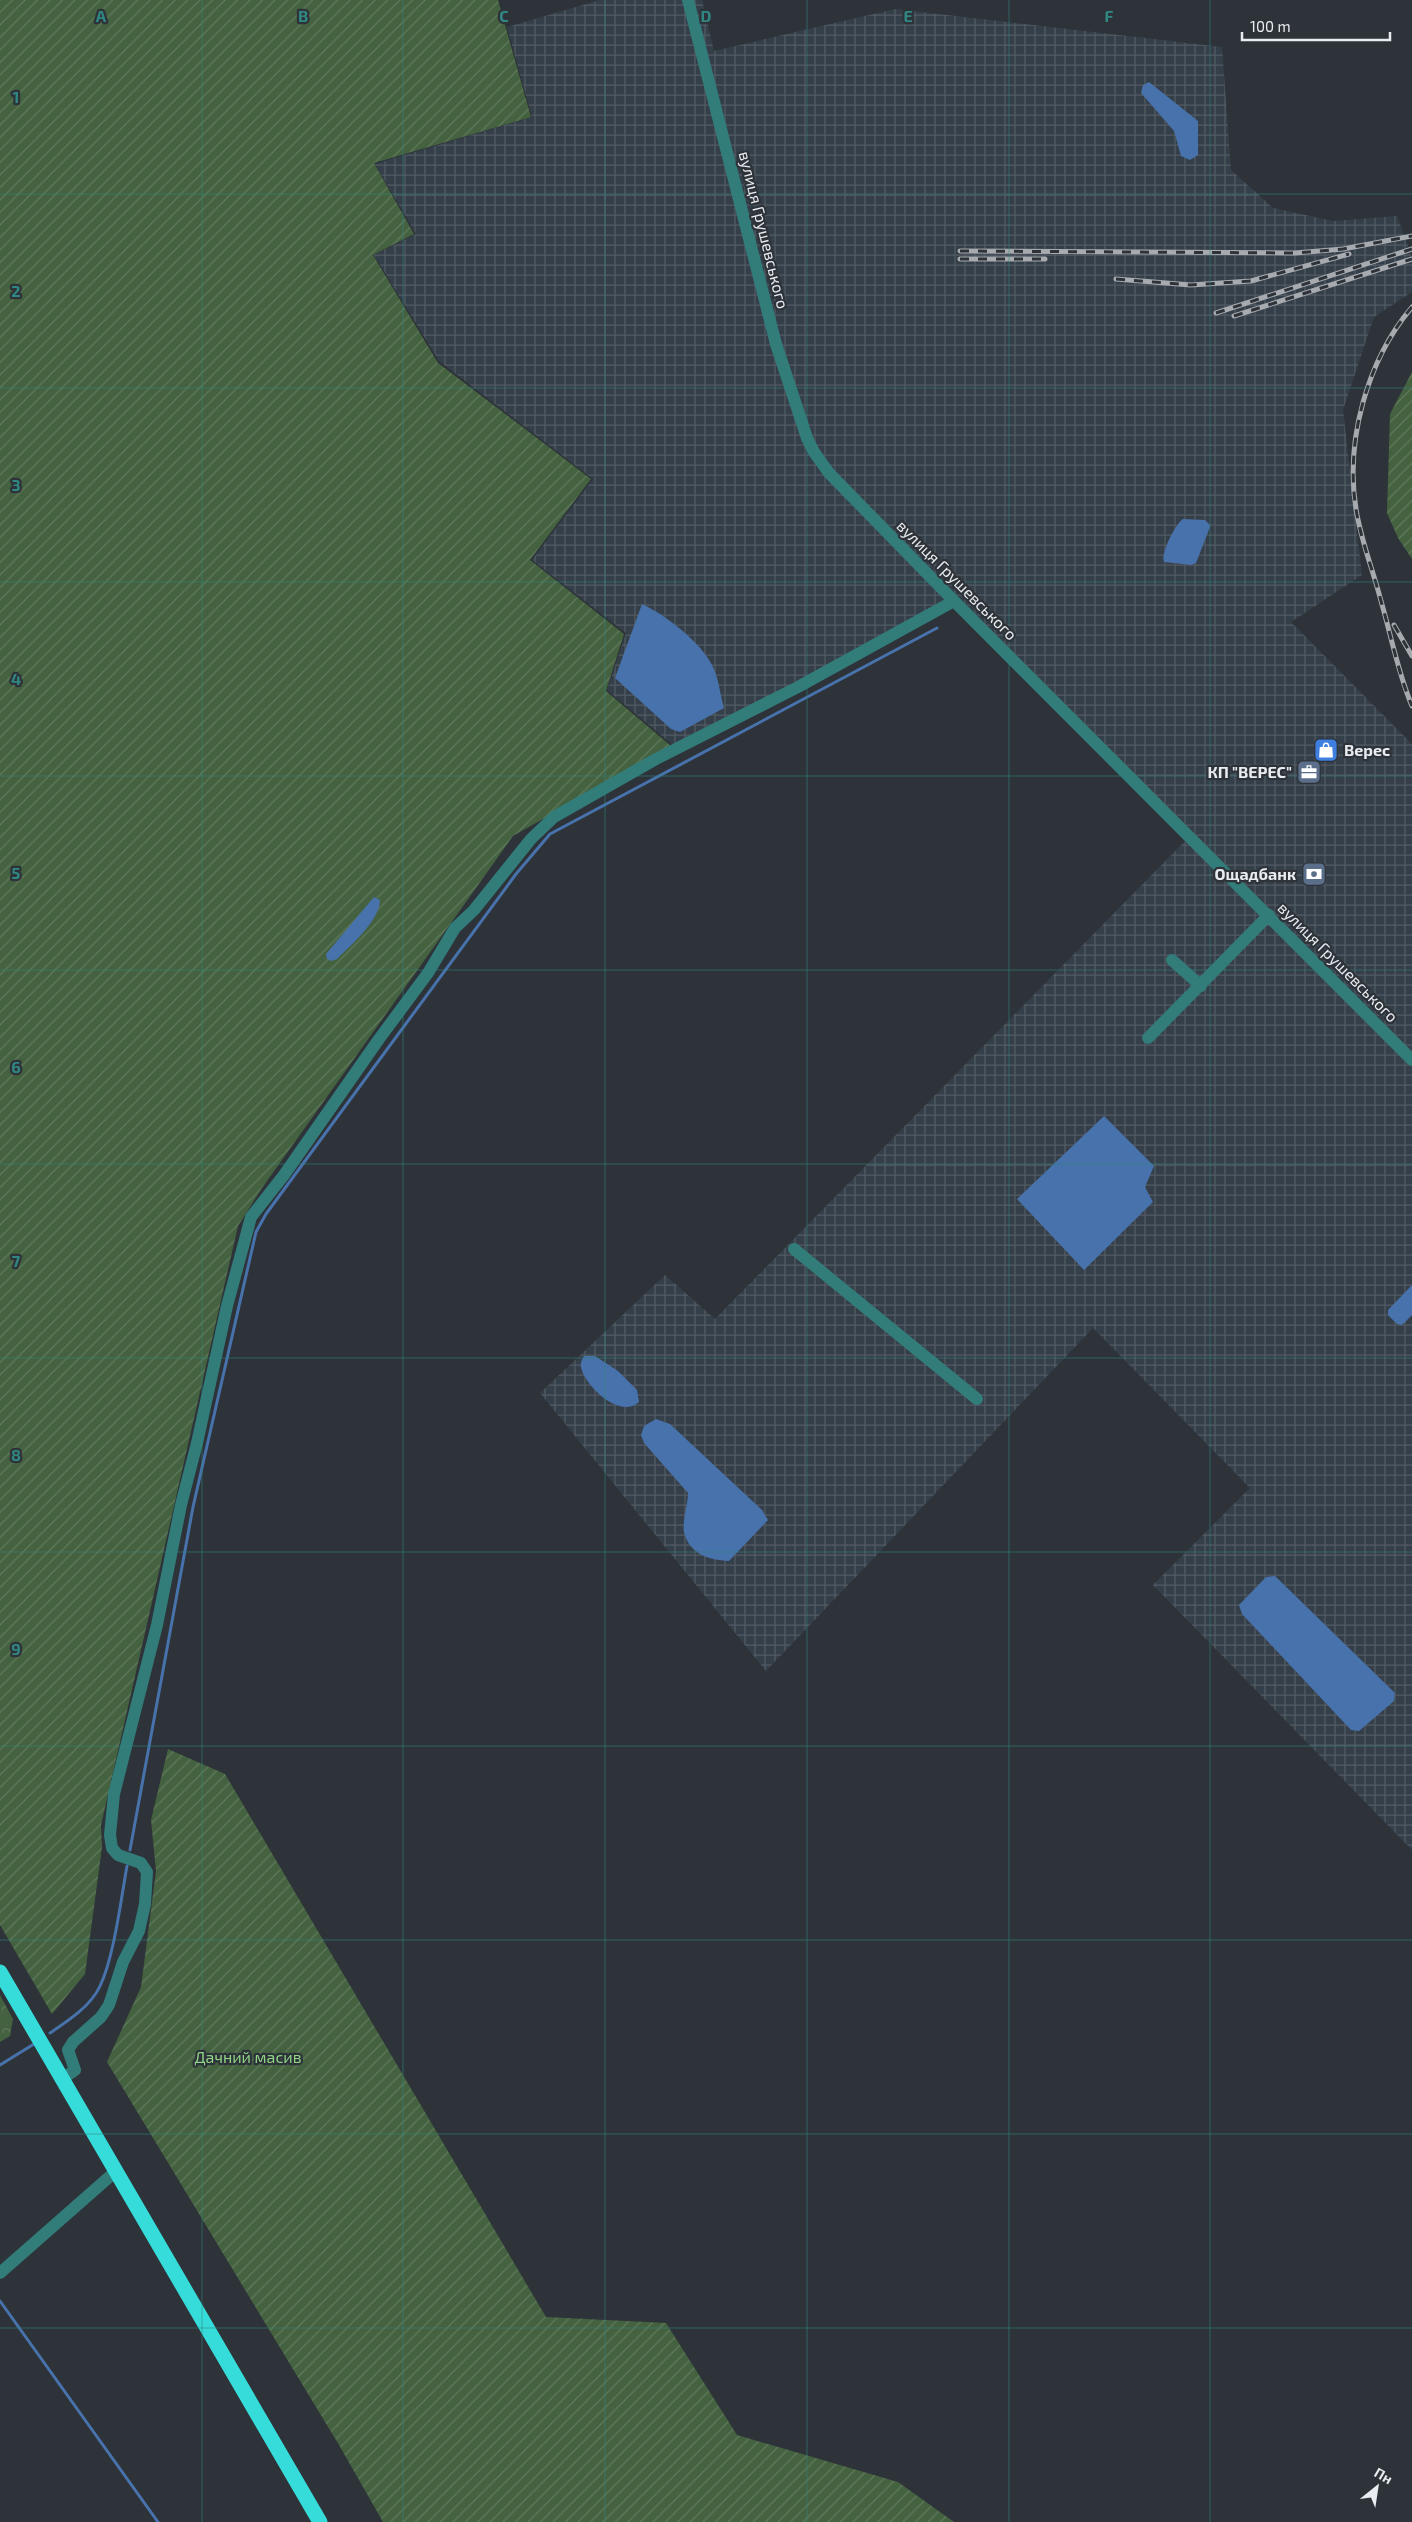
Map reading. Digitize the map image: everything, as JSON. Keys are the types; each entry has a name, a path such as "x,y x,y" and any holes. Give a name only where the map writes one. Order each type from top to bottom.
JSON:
{"highway":[{"path":"0,1972 320,2522"}],"street":[{"name":"вулиця Грушевського","path":"688,0 776,344 807,438 814,452 829,473 954,601 1412,1060"},
{"path":"62,2079 75,2070 68,2050 73,2042 91,2028 109,2004 123,1962 139,1931 145,1904 148,1882 147,1872 141,1863 118,1855 112,1848 110,1835 114,1794 157,1626 181,1505 246,1230 251,1217 284,1175 379,1038 428,973 455,928 474,910 542,826 656,759 798,688 954,601"},
{"path":"1148,1038 1269,915"},
{"path":"1172,960 1200,986"},
{"path":"794,1249 977,1399"},
{"path":"0,2273 116,2171"}],"shaded area":[{"path":"600,0 702,0 714,51 895,9 1222,47 1231,170 1273,208 1333,221 1397,216 1412,257 1412,292 1374,317 1343,410 1362,575 1291,622 1412,744 1412,1850 1153,1585 1250,1488 1093,1328 766,1671 540,1393 665,1275 715,1319 1185,841 947,602 674,746 607,690 626,633 532,560 593,479 439,361 374,255 416,234 375,164 532,117 507,27"}],"green space":[{"path":"0,0 498,0 531,117 374,163 414,234 373,255 438,363 591,479 530,560 624,634 606,691 671,746 513,836 262,1188 238,1226 101,1825 102,1847 85,1974 52,2014 0,1925"},
{"path":"1412,372 1412,559 1398,538 1387,513 1390,414"},
{"name":"Дачний масив","path":"168,1749 225,1774 546,2317 666,2323 737,2435 898,2482 954,2522 383,2522 339,2445 107,2062 141,1987 156,1871 151,1820"},
{"path":"0,1995 13,2019 10,2036 0,2042"}],"water":[{"path":"1149,82 1198,121 1198,155 1190,160 1181,156 1174,131 1141,93 1143,85"},
{"path":"1183,519 1205,520 1210,527 1196,563 1191,565 1164,562 1164,552 1169,539"},
{"path":"642,604 672,622 692,639 708,658 717,677 724,708 680,732 671,729 615,678"},
{"path":"374,897 380,900 379,908 370,924 337,959 331,961 327,959 326,954"},
{"path":"1104,1116 1154,1166 1145,1187 1153,1202 1084,1270 1017,1199"},
{"path":"1412,1285 1412,1315 1402,1325 1397,1324 1388,1315 1388,1310"},
{"path":"584,1356 595,1356 618,1371 637,1390 639,1402 631,1406 622,1407 604,1398 589,1383 584,1374 581,1362"},
{"path":"656,1419 670,1424 762,1510 768,1520 729,1561 707,1557 690,1546 684,1532 688,1493 644,1443 641,1435 644,1426"},
{"path":"1275,1576 1395,1693 1394,1701 1359,1731 1351,1730 1242,1614 1239,1605 1266,1577"}],"waterway":[{"path":"130,1850 193,1507 256,1232 266,1214 516,874 550,834 937,628"},
{"path":"50,2033 85,2006 100,1986 113,1944 127,1866"},
{"path":"0,2065 34,2044"},
{"path":"0,2301 158,2522"}],"railway":[{"path":"960,251 1295,253 1343,249 1412,236"},
{"path":"1216,313 1412,249"},
{"path":"1116,279 1191,285 1251,281 1349,254"},
{"path":"960,259 1045,259"},
{"path":"1234,316 1412,259"},
{"path":"1412,307 1396,328 1383,351 1363,402 1357,429 1353,483 1361,533 1412,706"},
{"path":"1394,625 1412,656"}],"place":[{"name":"Верес","path":"1326,750"},
{"name":"КП \"ВЕРЕС\"","path":"1309,772"},
{"name":"Ощадбанк","path":"1314,874"}]}
